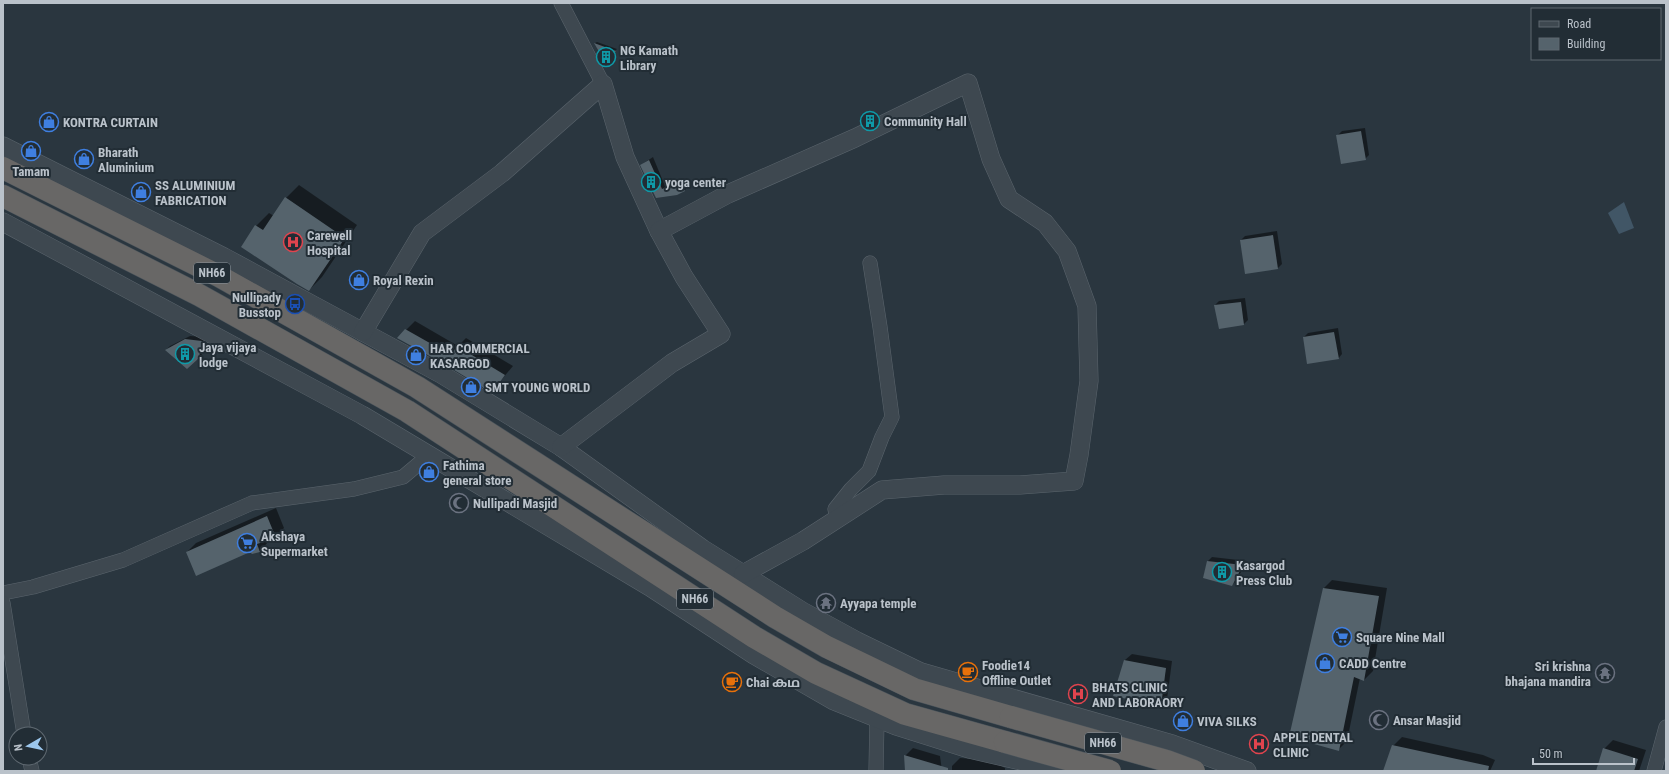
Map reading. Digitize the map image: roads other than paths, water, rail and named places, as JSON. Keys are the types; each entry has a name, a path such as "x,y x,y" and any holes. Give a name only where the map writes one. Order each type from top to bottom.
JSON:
{"highway":[{"name":"NH66","path":"3,168 219,276 417,387 775,617 827,647 914,689 1167,761 1194,771"},
{"name":"NH66","path":"3,196 199,294 408,411 748,633 816,673 905,714 1110,771"}],"street":[{"path":"561,3 603,84 625,157 659,231 684,277 721,334 672,363 561,447"},
{"path":"659,231 728,194 855,138 968,83 991,159 1009,200 1045,223 1067,251 1087,306 1089,381 1074,481 1020,485 944,485 882,490 803,541 743,574"},
{"path":"363,332 422,233 502,173 603,84"},
{"path":"3,146 224,257 441,374 561,447 704,549 802,611 850,638 921,672 1172,744 1246,771"},
{"path":"3,222 362,415 650,587 754,655 834,701 896,726 969,749 1064,771"},
{"path":"837,518 835,509 851,489 869,472 882,437 892,417 870,263"},
{"path":"3,593 33,587 123,560 252,503 354,489 403,477 429,455"},
{"path":"3,603 23,726"},
{"path":"876,771 877,718"},
{"path":"1654,771 1666,727"}],"water":[{"path":"1624,202 1634,228 1619,234 1608,213"}],"place":[{"name":"NG Kamath Library","path":"606,57"},
{"name":"Community Hall","path":"870,121"},
{"name":"KONTRA CURTAIN","path":"49,122"},
{"name":"Tamam","path":"31,151"},
{"name":"Bharath Aluminium","path":"84,159"},
{"name":"yoga center","path":"651,182"},
{"name":"SS ALUMINIUM FABRICATION","path":"141,192"},
{"name":"Carewell Hospital","path":"293,242"},
{"name":"Royal Rexin","path":"359,280"},
{"name":"Nullipady Busstop","path":"295,304"},
{"name":"Jaya vijaya lodge","path":"185,354"},
{"name":"HAR COMMERCIAL KASARGOD","path":"416,355"},
{"name":"SMT YOUNG WORLD","path":"471,387"},
{"name":"Fathima general store","path":"429,472"},
{"name":"Nullipadi Masjid","path":"459,503"},
{"name":"Akshaya Supermarket","path":"247,543"},
{"name":"Kasargod Press Club","path":"1222,572"},
{"name":"Ayyapa temple","path":"826,603"},
{"name":"Square Nine Mall","path":"1342,637"},
{"name":"CADD Centre","path":"1325,663"},
{"name":"Foodie14 Offline Outlet","path":"968,672"},
{"name":"Sri krishna bhajana mandira","path":"1605,673"},
{"name":"Chai കഥ","path":"732,682"},
{"name":"BHATS CLINIC AND LABORAORY","path":"1078,694"},
{"name":"Ansar Masjid","path":"1379,720"},
{"name":"VIVA SILKS","path":"1183,721"},
{"name":"APPLE DENTAL CLINIC","path":"1259,744"}]}
